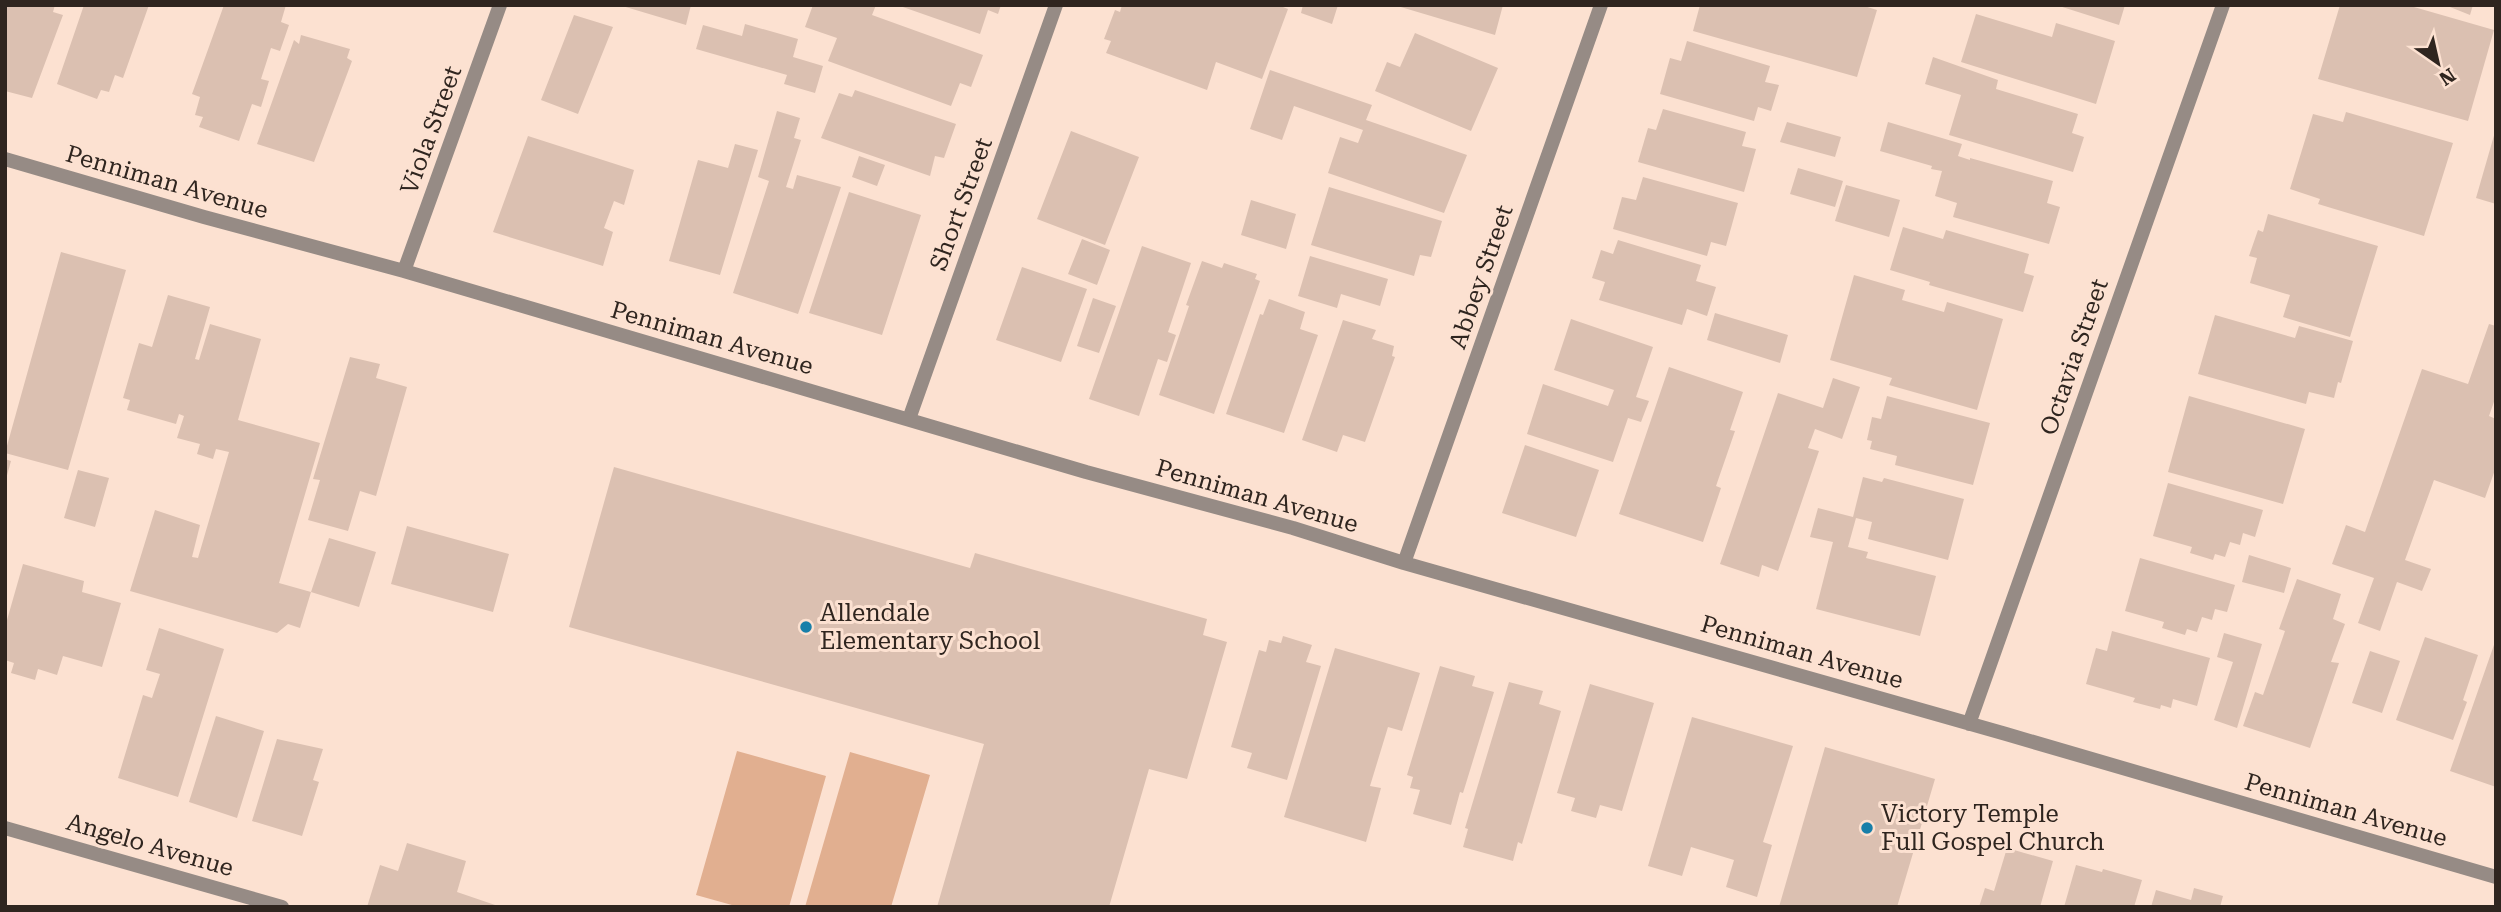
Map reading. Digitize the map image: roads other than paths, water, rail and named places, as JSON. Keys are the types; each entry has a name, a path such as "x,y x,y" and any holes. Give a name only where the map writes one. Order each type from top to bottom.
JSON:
{"street":[{"name":"Viola Street","path":"404,271 500,5"},
{"name":"Short Street","path":"909,419 1056,5"},
{"name":"Abbey Street","path":"1404,563 1601,5"},
{"name":"Octavia Street","path":"1969,724 2223,5"},
{"name":"Penniman Avenue","path":"5,159 404,271 1086,472 1293,528 1404,563 2496,877"},
{"name":"Angelo Avenue","path":"5,828 282,907"}],"place":[{"name":"Allendale Elementary School","path":"806,627"},
{"name":"Victory Temple Full Gospel Church","path":"1867,828"}]}
